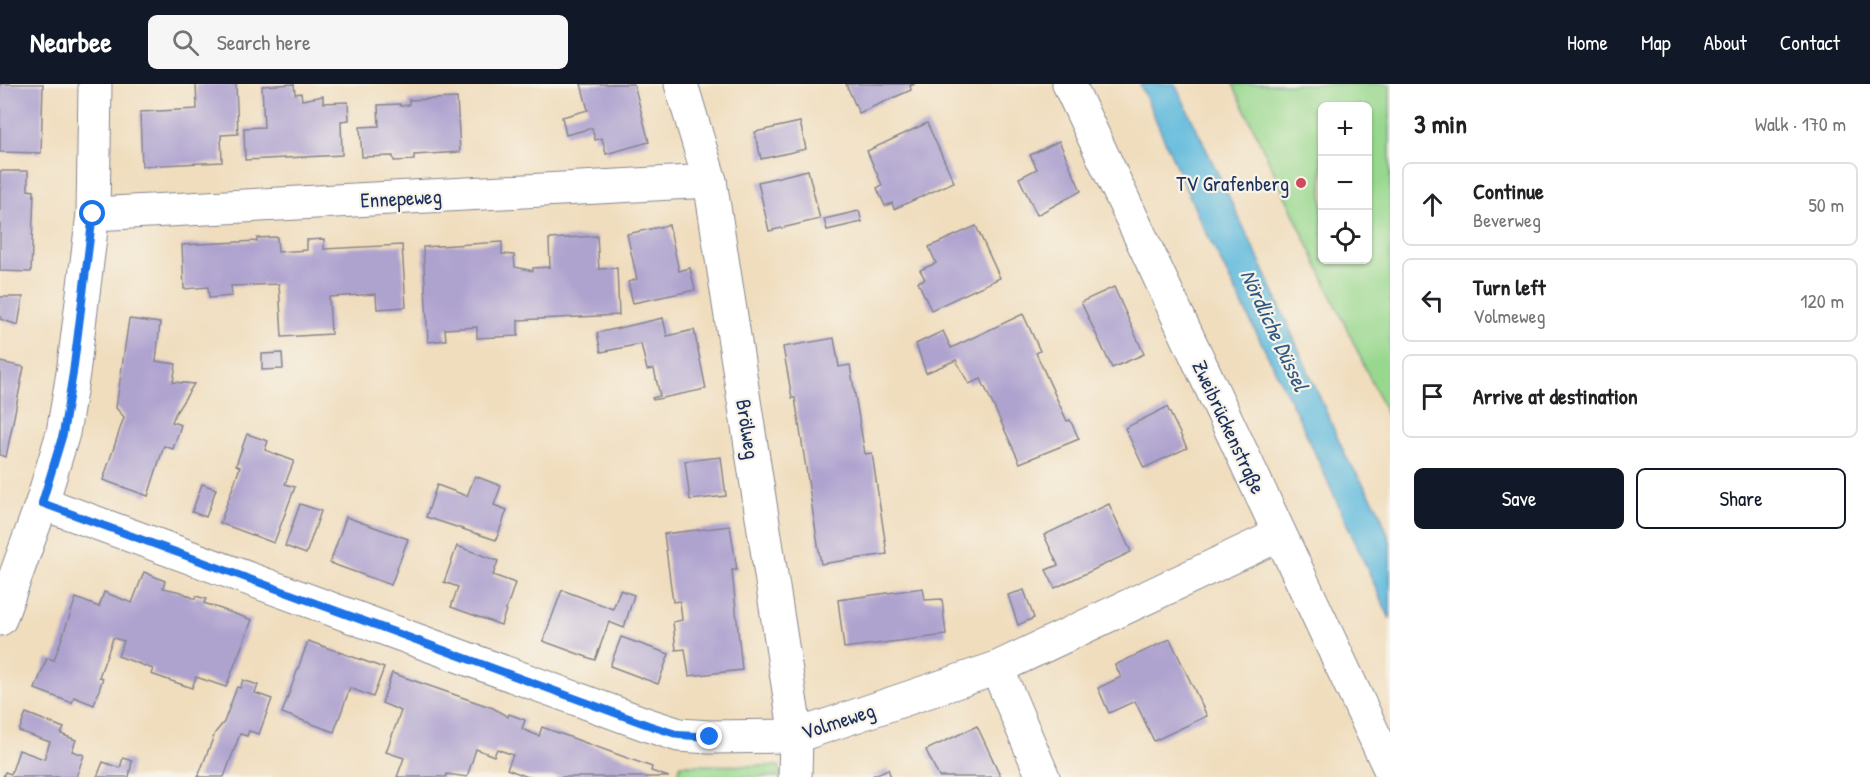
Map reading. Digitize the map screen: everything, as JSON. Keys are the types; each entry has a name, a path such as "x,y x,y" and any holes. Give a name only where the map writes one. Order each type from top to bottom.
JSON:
{"street":[{"path":"0,619 42,503 64,423 93,214 95,84"},
{"name":"Brölweg","path":"681,84 710,182 796,736 795,777"},
{"name":"Zweibrückenstraße","path":"1069,84 1390,769"},
{"name":"Ennepeweg","path":"93,214 710,182"},
{"name":"Volmeweg","path":"42,503 648,725 679,735 710,737 796,736 998,668 1279,535"},
{"path":"998,668 1043,777"}],"green space":[{"name":"TV Grafenberg","path":"1233,84 1390,84 1390,421"},
{"path":"681,765 779,766 782,777 676,777"}],"water":[{"name":"Nördliche Düssel","path":"1140,84 1175,84 1262,266 1346,457 1378,508 1390,541 1390,619 1299,418 1199,218"}],"building":[{"path":"0,84 43,84 41,153 0,152"},
{"path":"196,84 236,84 238,134 221,135 222,162 142,166 140,112 197,109"},
{"path":"294,84 295,94 301,93 302,100 323,96 323,103 348,102 349,120 341,121 342,155 245,160 244,128 264,127 262,86"},
{"path":"581,84 634,84 649,142 606,154 602,138 595,140 592,128 566,135 562,117 588,110"},
{"path":"846,84 915,84 910,86 911,90 859,113"},
{"path":"457,98 460,152 414,155 414,160 394,161 393,156 362,157 360,127 379,126 378,105 400,104 400,106 409,105 409,100"},
{"path":"800,122 806,149 761,159 755,132"},
{"path":"927,123 954,182 894,209 892,203 885,206 877,188 882,185 867,151"},
{"path":"1059,141 1081,191 1037,215 1019,178 1037,169 1030,155"},
{"path":"808,170 820,219 769,231 758,182"},
{"path":"0,171 28,171 28,190 34,191 31,272 0,271"},
{"path":"859,211 862,222 827,230 824,219"},
{"path":"669,225 679,271 690,268 695,290 633,303 628,282 637,279 627,234"},
{"path":"976,226 1000,278 931,310 918,282 925,279 920,270 936,263 929,247"},
{"path":"597,236 599,269 617,268 619,315 518,320 518,336 477,338 477,327 445,329 446,340 428,342 423,247 502,242 502,254 514,255 515,267 533,271 533,268 550,267 549,239"},
{"path":"277,237 278,252 307,250 307,240 324,239 324,249 402,245 406,307 377,309 376,294 329,297 331,334 282,337 279,284 231,286 232,296 209,298 208,287 184,289 182,245 257,241 257,238"},
{"path":"1114,287 1144,354 1112,368 1081,302"},
{"path":"0,297 23,297 18,325 0,319"},
{"path":"1023,314 1040,351 1036,353 1067,421 1070,420 1079,439 1020,463 981,379 969,384 956,360 926,373 916,344 943,331 951,348"},
{"path":"663,318 667,336 694,330 706,389 653,400 652,398 660,396 654,369 647,370 641,344 601,352 597,333"},
{"path":"129,319 160,323 156,361 176,364 173,382 194,384 175,414 172,422 181,425 173,449 164,446 148,496 103,480 124,417 116,408"},
{"path":"834,338 839,367 850,365 865,454 872,453 887,554 821,564 795,398 792,398 783,347"},
{"path":"282,353 283,369 262,370 262,354"},
{"path":"0,362 24,367 6,457 0,455"},
{"path":"1167,407 1187,448 1144,468 1125,428"},
{"path":"247,434 268,441 265,450 294,461 285,484 295,487 274,543 220,523 240,467 236,465"},
{"path":"721,457 726,496 690,500 685,461"},
{"path":"475,476 501,486 494,505 507,510 496,540 426,517 437,485 467,496"},
{"path":"202,484 216,489 206,517 192,512"},
{"path":"300,504 321,511 306,554 285,546"},
{"path":"1109,504 1131,552 1055,588 1046,570 1058,565 1044,535"},
{"path":"346,517 408,539 391,585 330,563"},
{"path":"730,526 737,570 732,570 742,670 689,676 685,649 676,650 673,622 682,620 680,601 673,602 664,534"},
{"path":"457,546 498,561 493,575 515,583 501,625 451,607 458,587 444,582"},
{"path":"144,572 165,581 163,588 181,592 195,599 196,596 206,599 204,603 252,620 226,687 196,677 192,688 151,674 153,669 118,656 124,641 113,638 99,677 103,678 94,705 74,697 72,703 35,689 47,658 54,660 76,598 99,607 104,592 132,603"},
{"path":"923,588 925,600 942,599 946,635 844,648 838,600"},
{"path":"562,590 613,609 620,590 634,595 624,628 609,622 595,660 543,641"},
{"path":"1024,590 1034,618 1018,625 1008,595"},
{"path":"621,637 669,654 658,684 610,666"},
{"path":"1170,639 1207,716 1154,741 1135,701 1109,713 1098,688 1121,677 1115,665"},
{"path":"308,641 384,668 373,697 350,688 334,732 282,713"},
{"path":"392,673 493,708 508,717 509,714 525,720 522,729 539,736 542,727 652,767 651,771 669,777 528,777 507,769 513,755 497,749 494,756 476,749 467,777 447,774 446,777 397,777 404,758 386,752 401,711 382,703"},
{"path":"243,680 258,685 255,693 272,699 259,734 249,731 247,736 240,734 224,777 198,777 215,733 224,722 237,687 240,688"},
{"path":"26,713 64,728 61,734 76,740 72,751 84,755 76,777 3,777 5,772 11,774 19,750 44,759 50,742 19,731"},
{"path":"977,726 1001,777 939,777 926,750"},
{"path":"123,758 132,761 129,777 97,777 103,762 120,768"},
{"path":"888,769 891,777 870,777"}],"place":[{"name":"TV Grafenberg","path":"1301,183"}],"route":[{"path":"93,214 63,434 42,503 648,725 679,735 710,737"}]}
